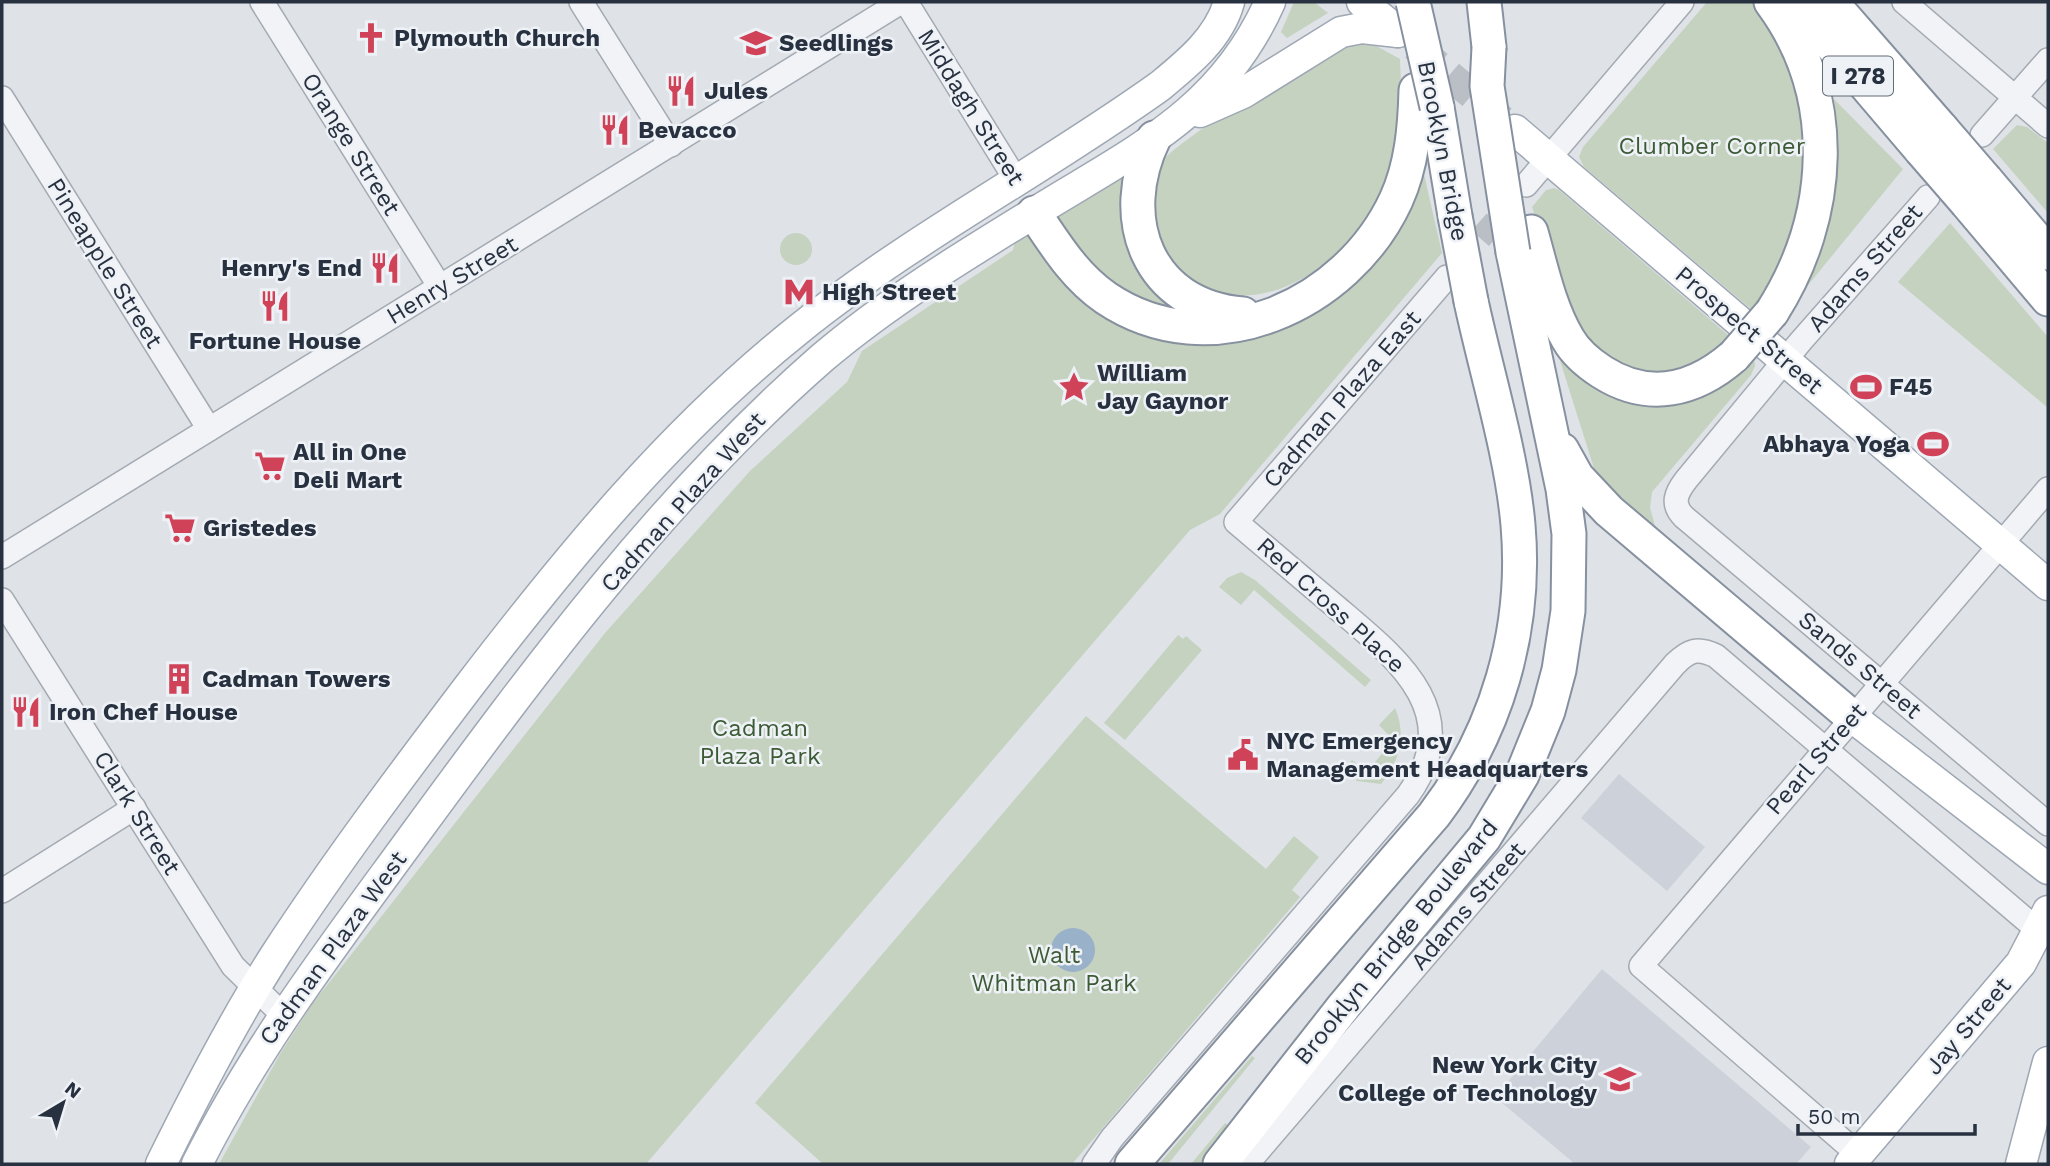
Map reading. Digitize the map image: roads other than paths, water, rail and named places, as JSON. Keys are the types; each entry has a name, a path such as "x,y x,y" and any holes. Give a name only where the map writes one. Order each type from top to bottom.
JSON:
{"highway":[{"path":"1034,213 1061,254 1086,282 1128,310 1152,320 1194,328 1237,326 1277,314 1311,296 1348,267 1395,202 1411,152 1416,90 1413,2"},
{"name":"Brooklyn Bridge","path":"1413,2 1437,107 1471,301"},
{"path":"1484,2 1489,47 1517,187 1522,242 1564,331 1584,359 1606,374 1638,387 1673,390 1698,382 1734,356 1772,312 1795,270 1811,232 1821,170 1819,125 1811,82 1795,39 1771,2"},
{"name":"I 278","path":"1795,2 1932,139 1977,191 2048,299"},
{"name":"I 278","path":"1831,2 1932,139"},
{"path":"1154,138 1138,180 1135,209 1142,241 1158,270 1169,284 1200,305 1232,313 1277,314"},
{"name":"I 278","path":"1977,191 2048,253"},
{"name":"Brooklyn Bridge Boulevard","path":"1220,1164 1337,1015 1485,838 1534,749 1559,670 1568,611 1570,557 1563,489 1543,408 1522,242"},
{"name":"Brooklyn Bridge Boulevard","path":"1132,1164 1434,815 1457,784 1489,723 1504,679 1514,627 1519,575 1518,524 1471,301"},
{"path":"1543,408 1566,459 1592,494 1852,717"}],"main road":[{"name":"Cadman Plaza West","path":"161,1164 196,1094 293,929 418,752 552,578 617,502 748,372 798,330 847,293 1016,180 1111,121 1187,63 1222,22 1230,2"},
{"name":"Cadman Plaza West","path":"197,1164 256,1056 462,771 625,561 692,485 777,400 833,349 897,302 1182,119 1234,67 1270,2"},
{"path":"1182,119 1243,93 1341,33 1362,28 1398,32 1362,2"},
{"name":"Prospect Street","path":"1515,130 2048,585"},
{"name":"Middagh Street","path":"1016,180 1034,213"},
{"name":"Sands Street","path":"1852,717 2048,869"},
{"name":"Jay Street","path":"1854,1159 2021,962 2045,927"},
{"path":"2021,1164 2048,1062"}],"street":[{"name":"Orange Street","path":"262,2 440,287"},
{"path":"581,2 671,145"},
{"name":"Henry Street","path":"2,557 903,2"},
{"name":"Middagh Street","path":"903,2 1016,180"},
{"path":"1526,185 1682,2"},
{"path":"1904,2 2048,126"},
{"path":"1982,135 2048,60"},
{"name":"Pineapple Street","path":"2,98 209,429"},
{"name":"Adams Street","path":"1675,504 1680,488 1785,361 1928,197"},
{"name":"Cadman Plaza East","path":"1236,522 1447,277"},
{"name":"Pearl Street","path":"1854,1159 1641,966 2048,489"},
{"name":"Sands Street","path":"1675,504 1684,517 2048,824"},
{"name":"Red Cross Place","path":"1094,1164 1112,1138 1408,795 1421,774 1430,749 1429,722 1412,678 1387,650 1236,522"},
{"name":"Clark Street","path":"2,600 233,966 285,1017"},
{"name":"Adams Street","path":"1247,1164 1675,664 1692,650 1700,649 1716,656 1825,748"},
{"path":"1825,748 2045,927"},
{"path":"2,891 134,808"}],"water":[{"path":"1073,928 1082,929 1089,934 1094,941 1094,959 1089,966 1082,971 1073,972 1064,971 1057,966 1052,959 1051,950 1052,941 1057,934 1064,929"}],"tunnel":[{"path":"1415,46 1502,120"},
{"path":"1458,264 1511,203"}],"place":[{"name":"Plymouth Church","path":"371,38"},
{"name":"Seedlings","path":"756,43"},
{"name":"Jules","path":"681,91"},
{"name":"Bevacco","path":"615,130"},
{"name":"Henry's End","path":"385,268"},
{"name":"High Street","path":"799,292"},
{"name":"Fortune House","path":"275,306"},
{"name":"William Jay Gaynor","path":"1074,387"},
{"name":"F45","path":"1866,387"},
{"name":"Abhaya Yoga","path":"1933,444"},
{"name":"All in One Deli Mart","path":"270,466"},
{"name":"Gristedes","path":"180,528"},
{"name":"Cadman Towers","path":"179,679"},
{"name":"Iron Chef House","path":"26,712"},
{"name":"NYC Emergency Management Headquarters","path":"1243,755"},
{"name":"New York City College of Technology","path":"1620,1079"}],"park label":[{"name":"Clumber Corner","path":"1712,146"},
{"name":"Cadman Plaza Park","path":"760,742"},
{"name":"Walt Whitman Park","path":"1054,969"}]}
